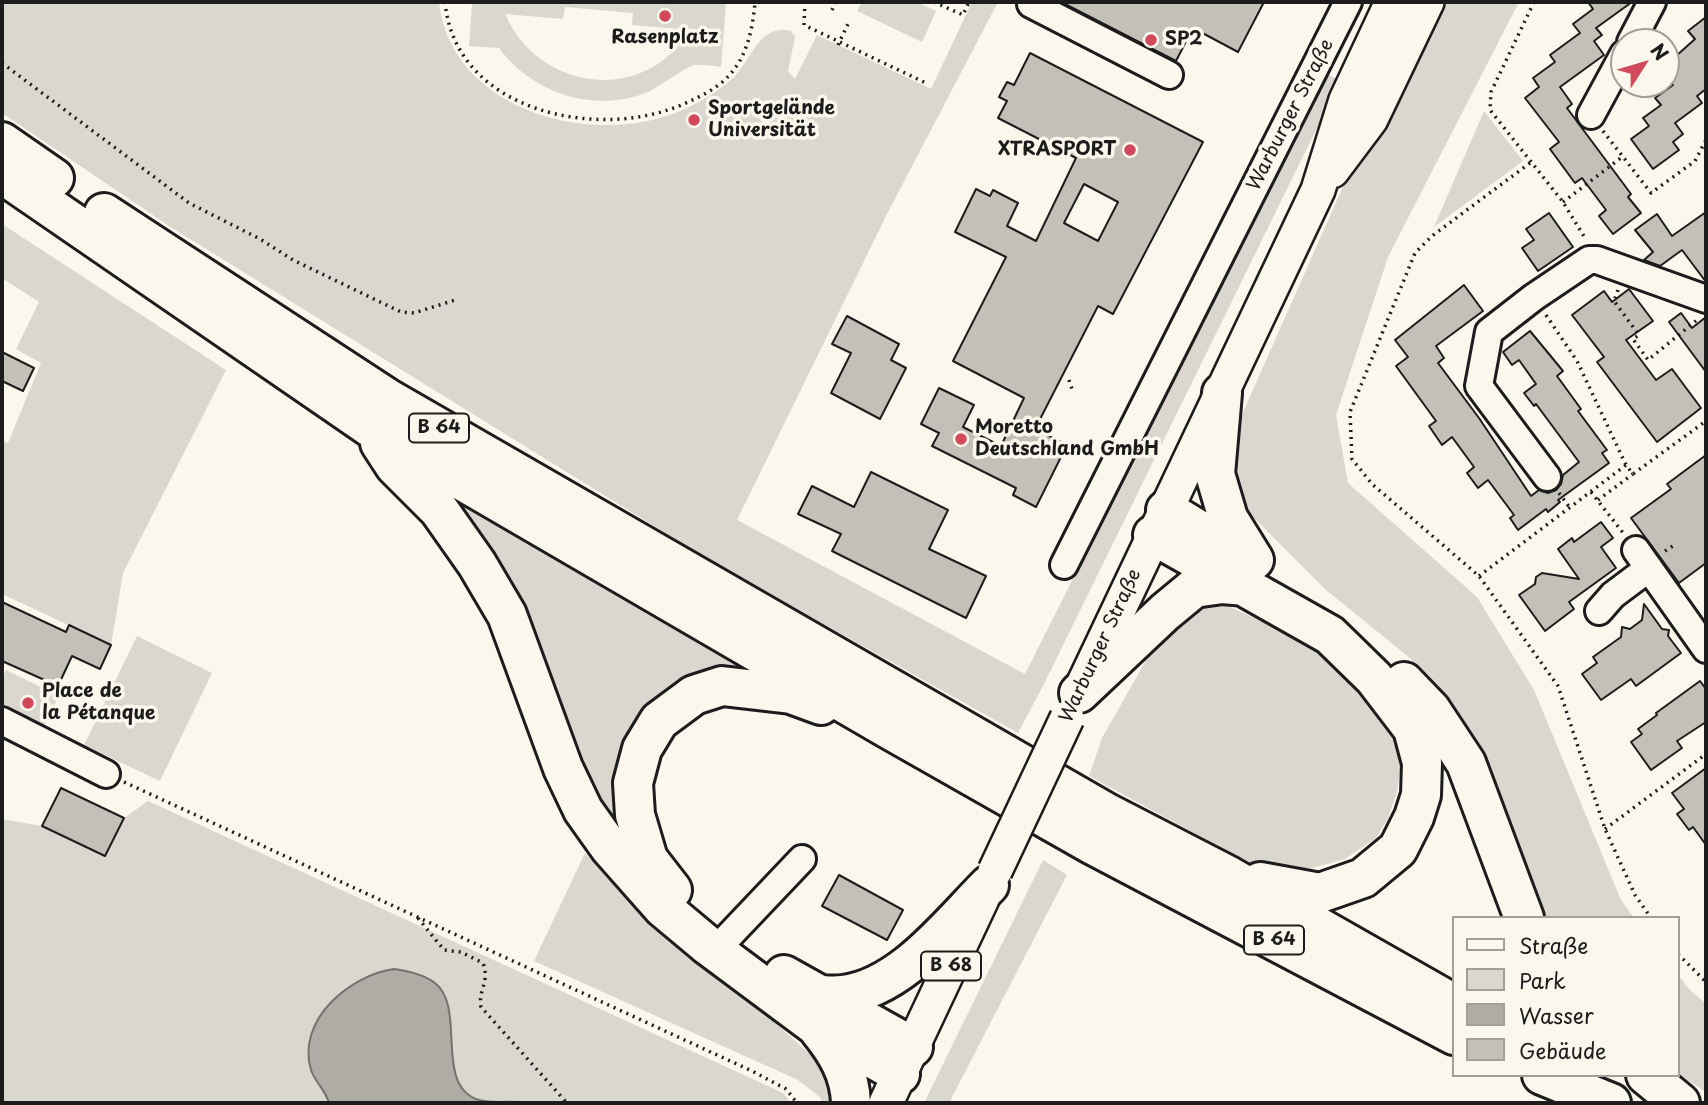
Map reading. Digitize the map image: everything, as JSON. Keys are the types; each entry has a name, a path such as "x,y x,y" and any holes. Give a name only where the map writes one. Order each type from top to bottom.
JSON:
{"highway":[{"name":"B 64","path":"2,142 97,208 387,398 1107,813 1229,876 1452,1003"},
{"name":"B 64","path":"2,174 370,427 1093,845 1452,1034"},
{"path":"1222,393 1215,474 1228,518 1253,576 1330,635 1374,678 1413,729 1422,763 1422,795 1398,849 1363,878 1320,893 1229,876"},
{"path":"370,427 395,466 439,510 477,564 507,615 563,768 583,810 610,848 663,908 706,944 816,1010 842,1063 849,1082 851,1103"},
{"path":"1159,522 1253,576 1393,670 1431,710 1466,763 1523,916"},
{"path":"1073,705 1165,612 1194,588 1253,576"},
{"path":"887,728 791,694 722,686 694,695 659,721 642,749 633,783 635,815 648,859 682,902 900,1075"},
{"path":"816,1010 844,995 869,988 892,977 913,961 992,878"},
{"path":"1547,1077 1611,1103"},
{"path":"1581,1077 1623,1103"},
{"path":"1648,1077 1680,1103"}],"main road":[{"name":"Warburger Straße","path":"900,1075 1318,190 1346,100 1392,2"},
{"name":"Warburger Straße","path":"1318,190 1371,119 1427,2"}],"street":[{"path":"1032,2 1031,4 1169,75"},
{"name":"Warburger Straße","path":"1064,565 1348,2"},
{"path":"1638,28 1652,2"},
{"path":"1591,115 1610,80"},
{"path":"1547,477 1479,386 1489,331 1589,260 1597,260 1705,299"},
{"path":"1600,611 1643,559 1706,649"},
{"path":"2,721 106,774"},
{"path":"727,938 802,859"}],"path":[{"path":"445,2 448,24 461,55 496,88 522,103 554,114 586,120 613,121 643,118 675,108 719,85 733,71 745,51 753,23 755,2"},
{"path":"805,2 804,25 928,84"},
{"path":"832,10 836,2"},
{"path":"934,2 963,15 969,2"},
{"path":"1534,2 1491,92 1490,110 1563,202 1597,260"},
{"path":"839,43 848,24"},
{"path":"2,63 189,203 260,239 293,260 401,312 414,313 455,300"},
{"path":"1591,115 1651,193 1695,161 1706,140"},
{"path":"1563,202 1622,157"},
{"path":"1530,163 1432,236 1415,253 1350,412 1352,458 1372,484 1479,576 1558,686 1605,829 1635,895 1650,916"},
{"path":"1625,271 1614,301 1639,335 1633,339 1648,360 1696,323 1705,299"},
{"path":"1534,297 1577,361 1633,474"},
{"path":"1069,380 1073,392"},
{"path":"1598,500 1706,421"},
{"path":"1479,576 1626,464"},
{"path":"1591,492 1643,559"},
{"path":"1605,829 1706,754"},
{"path":"106,774 752,1071 786,1089 797,1103"},
{"path":"417,916 444,950 461,952 483,963 487,974 480,999 481,1007 567,1103"},
{"path":"1680,956 1706,982"}],"green space":[{"path":"2,2 439,2 450,40 471,72 500,96 536,113 574,123 614,125 653,120 701,101 733,78 764,38 771,32 780,30 791,31 795,37 788,71 795,79 817,35 931,89 972,2 998,2 887,214 737,520 1025,674 1327,74 1340,81 1018,733 704,557 169,226 2,113"},
{"path":"472,2 726,2 721,67 694,65 648,92 627,98 586,100 566,95 529,77 499,48 469,46","holes":["565,7 633,13 632,25 690,30 671,54 647,70 621,78 593,79 567,73 542,60 521,40 505,14 563,19"]},
{"path":"862,2 917,2 936,11 922,42 857,11"},
{"path":"1440,2 1519,2 1388,257 1336,415 1348,483 1477,597 1534,690 1621,900 1633,916 1539,916 1456,716 1411,659 1325,589 1242,506 1228,446 1365,137"},
{"path":"1484,111 1523,161 1434,227"},
{"path":"2,224 226,370 123,573 111,645 2,594 2,441 8,443 41,363 16,349 39,302 2,278"},
{"path":"412,460 776,677 656,713 640,860 611,830"},
{"path":"1210,598 1308,642 1351,680 1390,731 1402,758 1397,792 1388,818 1376,838 1345,859 1309,869 1257,867 1089,776 1102,738 1157,641"},
{"path":"137,636 212,673 160,781 84,745"},
{"name":"Place de la Pétanque","path":"6,670 59,696 42,730 2,711 2,679"},
{"path":"148,801 783,1093 791,1103 2,1103 2,819 42,826 105,856 124,818"},
{"path":"585,853 650,926 774,1022 813,1057 827,1075 833,1103 821,1103 821,1098 798,1080 534,961"},
{"path":"1043,860 1067,875 949,1103 924,1103"},
{"path":"1680,978 1706,1004 1706,1092 1680,1075"}],"water":[{"path":"394,969 426,977 435,983 444,995 449,1010 453,1063 457,1079 465,1092 479,1100 528,1103 329,1103 311,1070 308,1052 311,1034 330,1003 344,990 360,980"}],"building":[{"name":"SP2","path":"1061,2 1264,2 1238,52 1193,28 1176,61"},
{"path":"1588,2 1632,2 1596,28 1602,35 1594,41 1604,55 1560,87 1572,104 1567,108 1631,194 1628,197 1641,213 1613,234 1599,216 1606,210 1582,178 1575,183 1550,149 1559,142 1525,98 1539,87 1533,78 1555,62 1550,55 1580,33 1573,24 1593,9"},
{"path":"1706,17 1706,89 1697,96 1702,103 1675,123 1683,134 1673,142 1679,150 1653,169 1631,139 1649,126 1643,118 1661,105 1655,98 1680,98 1680,52 1695,39 1688,31"},
{"path":"1030,53 1203,142 1113,314 1098,306 1035,429 1067,445 1036,507 1013,495 1016,488 932,446 939,433 921,424 939,388 974,405 963,427 1001,446 1024,398 953,361 1006,257 955,232 976,189 990,196 993,190 1018,203 1007,226 1036,241 1076,158 998,118 1007,101 999,97 1007,82 1014,85","holes":["1084,184 1118,202 1098,241 1064,223"]},
{"path":"1706,212 1706,282 1682,250 1660,266 1644,260 1653,252 1635,230 1657,214 1672,236"},
{"path":"1549,213 1573,247 1538,271 1522,248 1534,240 1526,229"},
{"path":"1464,285 1483,311 1436,346 1444,358 1438,363 1531,496 1539,490 1548,493 1556,490 1563,475 1579,462 1536,404 1534,406 1524,393 1536,384 1519,360 1512,365 1503,352 1530,331 1563,371 1557,376 1581,409 1578,411 1607,450 1602,453 1609,463 1558,500 1560,502 1548,512 1546,509 1518,530 1510,518 1514,515 1488,480 1478,488 1467,473 1474,467 1452,437 1442,445 1429,426 1436,421 1396,366 1408,357 1395,340"},
{"path":"1629,289 1653,321 1626,340 1656,380 1672,369 1701,408 1657,442 1597,362 1604,357 1572,315 1604,291 1612,302"},
{"path":"1681,313 1692,328 1706,317 1706,372 1669,322"},
{"path":"847,316 899,344 891,360 906,368 880,419 831,393 851,353 832,344"},
{"path":"2,352 34,368 23,391 2,381"},
{"path":"1706,455 1706,563 1679,583 1631,518 1671,489 1667,484"},
{"path":"871,472 948,510 929,549 986,576 966,618 832,551 841,534 798,514 812,486 854,507"},
{"path":"1601,522 1613,538 1601,547 1616,568 1569,602 1574,609 1545,631 1519,595 1535,584 1536,577 1542,573 1579,579 1558,549 1572,538 1574,542"},
{"path":"2,602 66,632 69,625 111,645 100,669 72,656 58,686 2,661"},
{"path":"1644,604 1662,629 1669,630 1668,636 1681,653 1636,686 1631,679 1601,700 1582,674 1597,663 1593,657 1621,637 1622,627 1630,629 1642,620"},
{"path":"1700,681 1706,689 1706,722 1677,741 1682,748 1651,770 1631,742 1642,734 1638,729"},
{"path":"1706,768 1706,845 1693,827 1689,830 1677,814 1684,809 1672,793"},
{"path":"61,788 124,818 105,856 42,826"},
{"path":"839,875 903,910 887,940 822,906"}],"place":[{"name":"Rasenplatz","path":"665,16"},
{"name":"SP2","path":"1151,40"},
{"name":"Sportgelände Universität","path":"694,120"},
{"name":"XTRASPORT","path":"1130,150"},
{"name":"Moretto Deutschland GmbH","path":"961,439"},
{"name":"Place de la Pétanque","path":"28,703"}]}
